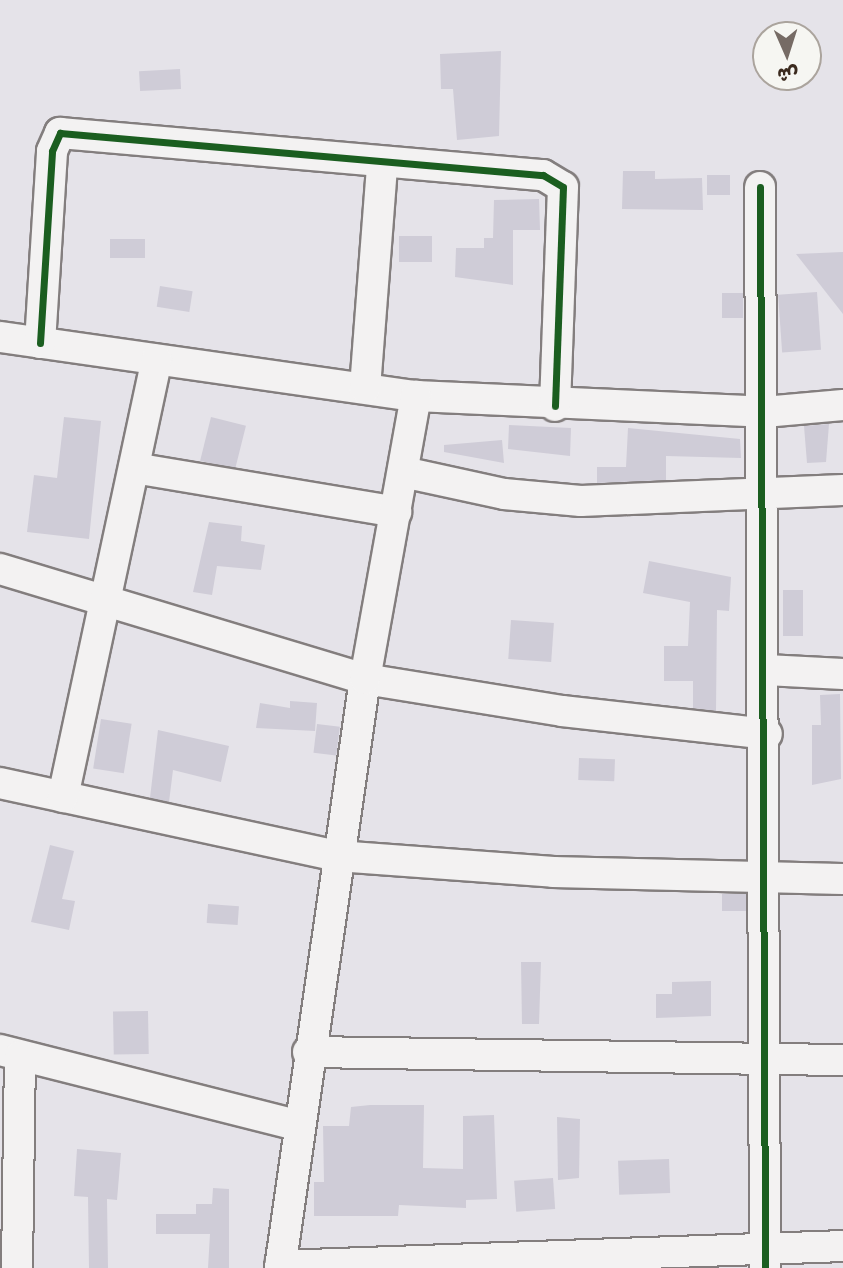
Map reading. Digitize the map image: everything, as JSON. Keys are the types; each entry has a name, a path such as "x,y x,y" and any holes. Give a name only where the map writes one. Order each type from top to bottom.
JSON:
{"street":[{"path":"40,342 52,150 60,133 382,165 558,178 562,187 555,406"},
{"path":"365,388 382,165"},
{"path":"760,187 767,734 765,1257"},
{"path":"0,337 416,396 555,406 764,412 843,405"},
{"path":"62,797 157,360"},
{"path":"416,396 365,679 337,856 297,1125 280,1267 765,1257 843,1246"},
{"path":"134,468 396,512"},
{"path":"403,472 541,500 843,490"},
{"path":"0,569 103,603 365,679 562,711 767,734"},
{"path":"766,670 843,674"},
{"path":"0,783 337,856 554,872 843,879"},
{"path":"309,1052 843,1060"},
{"path":"17,1268 9,1222 10,1053 297,1125"}],"building":[{"path":"501,51 499,136 457,140 453,89 441,89 440,54"},
{"path":"180,69 181,89 140,91 139,71"},
{"path":"623,171 655,171 655,179 702,178 703,210 622,209"},
{"path":"707,175 730,175 730,195 707,195"},
{"path":"539,199 540,230 513,230 513,285 455,277 456,248 484,248 484,238 493,238 494,200"},
{"path":"399,236 432,236 432,262 399,262"},
{"path":"110,239 145,239 145,258 110,258"},
{"path":"843,252 843,314 796,254"},
{"path":"160,286 193,291 189,312 157,307"},
{"path":"817,292 821,350 782,353 778,295"},
{"path":"722,293 743,293 743,318 722,318"},
{"path":"64,417 101,421 89,539 27,532 34,475 57,478"},
{"path":"211,417 246,426 235,469 200,461"},
{"path":"829,424 826,462 807,463 804,426"},
{"path":"509,425 571,428 570,456 508,449"},
{"path":"628,428 740,439 741,458 666,456 666,480 597,483 597,467 626,467"},
{"path":"502,440 504,463 444,452 444,445"},
{"path":"209,522 242,526 241,541 265,545 261,570 217,566 212,595 193,592"},
{"path":"649,561 731,577 729,611 717,610 716,711 693,708 693,681 664,681 664,646 688,646 690,602 643,593"},
{"path":"783,590 803,590 803,636 783,636"},
{"path":"511,620 554,623 551,662 508,659"},
{"path":"840,694 841,779 812,785 812,725 821,725 820,695"},
{"path":"290,701 317,703 315,731 256,728 260,703 290,708"},
{"path":"101,719 132,724 124,773 93,768"},
{"path":"317,724 340,727 336,756 313,753"},
{"path":"158,730 229,746 221,782 173,770 169,802 150,798"},
{"path":"579,758 615,759 614,781 578,780"},
{"path":"50,845 74,851 62,899 75,901 69,930 31,922"},
{"path":"722,894 746,894 746,911 722,911"},
{"path":"208,904 239,906 238,925 207,923"},
{"path":"521,962 541,962 539,1024 522,1024"},
{"path":"711,981 711,1016 656,1018 656,994 672,994 672,982"},
{"path":"148,1011 149,1054 114,1055 113,1012"},
{"path":"424,1105 423,1168 463,1169 463,1116 494,1115 497,1199 466,1200 466,1208 399,1205 398,1216 314,1216 314,1182 324,1182 323,1126 349,1126 351,1107"},
{"path":"557,1117 580,1119 579,1178 558,1180"},
{"path":"77,1149 121,1153 117,1200 107,1199 108,1268 89,1268 88,1197 74,1196"},
{"path":"669,1159 670,1193 619,1195 618,1161"},
{"path":"553,1178 555,1209 516,1212 514,1181"},
{"path":"213,1188 229,1189 229,1268 208,1268 210,1234 156,1234 156,1214 196,1214 196,1204 212,1204"}],"cycle path":[{"path":"40,343 52,151 60,133 543,175 563,187 555,406"},
{"path":"760,187 765,1268"}]}
